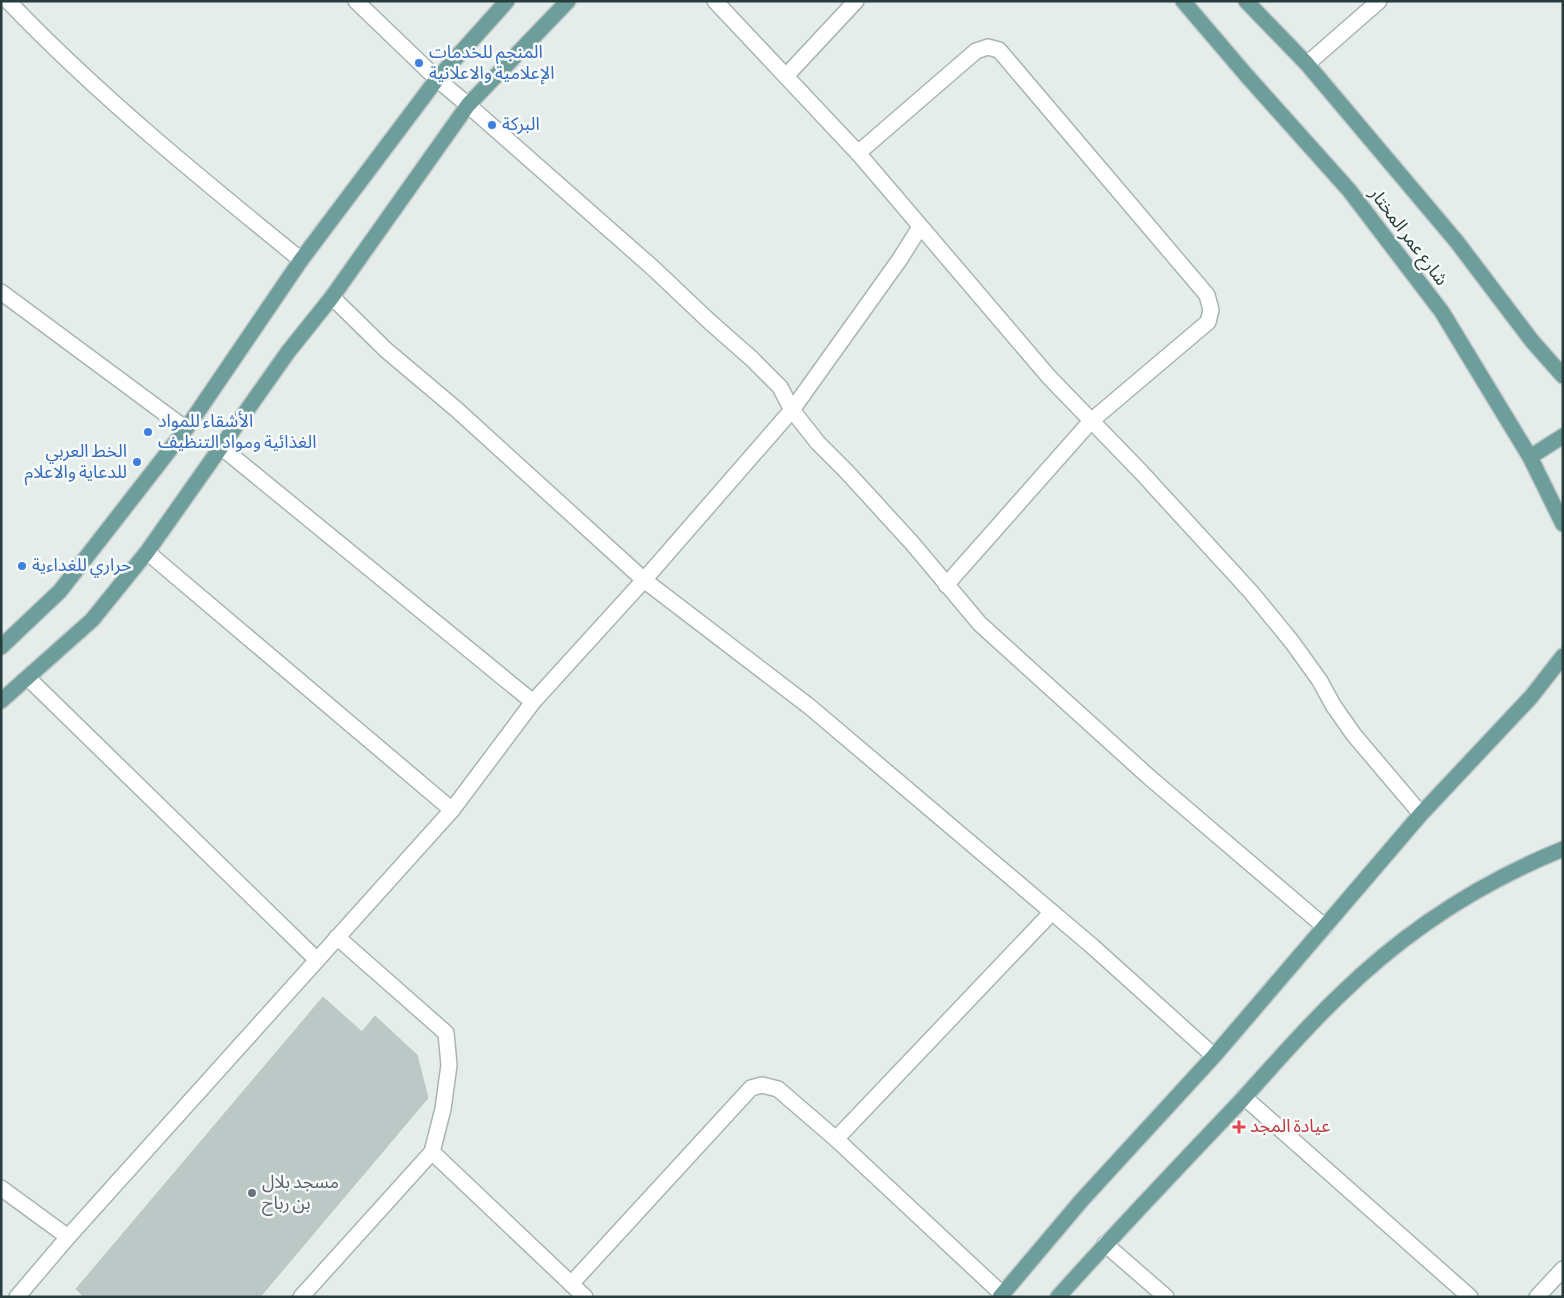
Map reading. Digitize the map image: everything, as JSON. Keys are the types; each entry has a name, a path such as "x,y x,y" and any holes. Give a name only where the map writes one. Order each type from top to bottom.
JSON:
{"main road":[{"path":"1,647 60,591 186,429 301,260 436,79 507,1"},
{"path":"1,701 92,620 147,552 288,352 332,297 468,105 568,1"},
{"name":"شارع عمر المختار","path":"1183,1 1349,190 1442,312 1530,456 1563,524"},
{"name":"شارع عمر المختار","path":"1246,1 1307,64 1457,242 1532,341 1563,376"},
{"path":"1530,456 1563,436"},
{"path":"1001,1296 1081,1201 1214,1056 1422,814 1531,697 1563,656"},
{"path":"1058,1297 1339,996 1383,956 1430,920 1479,888 1532,861 1563,849"}],"street":[{"path":"8,1 69,61 159,142 301,260"},
{"path":"356,1 436,79 653,268 780,387 792,410 818,442 889,518 980,624 1164,789 1325,927"},
{"path":"715,1 858,153 1049,377 1141,472 1251,592 1320,680 1333,705 1354,735 1422,814"},
{"path":"786,76 856,1"},
{"path":"1307,64 1379,1"},
{"path":"858,153 976,51 988,47 999,50 1207,295 1212,310 1208,322 1091,421 946,585"},
{"path":"17,1297 68,1237 452,810 533,702 644,580 792,410 900,260 920,227"},
{"path":"1,292 186,429"},
{"path":"332,297 386,350 456,409 644,580 810,707 1092,946 1214,1056"},
{"path":"221,447 533,702"},
{"path":"147,552 452,810"},
{"path":"28,678 317,960"},
{"path":"836,1139 1052,912"},
{"path":"301,1297 432,1152 443,1109 449,1065 446,1033 337,937"},
{"path":"571,1284 750,1088 762,1085 778,1089 836,1139 1001,1296"},
{"path":"1244,1097 1470,1297"},
{"path":"432,1152 585,1297"},
{"path":"1,1188 68,1237"},
{"path":"1106,1244 1166,1297"},
{"path":"1536,1297 1563,1269"}],"building":[{"name":"مسجد بلال بن رباح","path":"323,997 362,1032 375,1016 417,1055 428,1098 260,1297 84,1297 76,1289"}],"place":[{"name":"المنجم للخدمات الإعلامية والاعلانية","path":"419,63"},
{"name":"البركة","path":"492,125"},
{"name":"الأشقاء للمواد الغذائية ومواد التنظيف","path":"148,432"},
{"name":"الخط العربي للدعاية والاعلام","path":"137,462"},
{"name":"حراري للغداءية","path":"22,566"},
{"name":"عيادة المجد","path":"1239,1127"},
{"name":"مسجد بلال بن رباح","path":"252,1193"}]}
